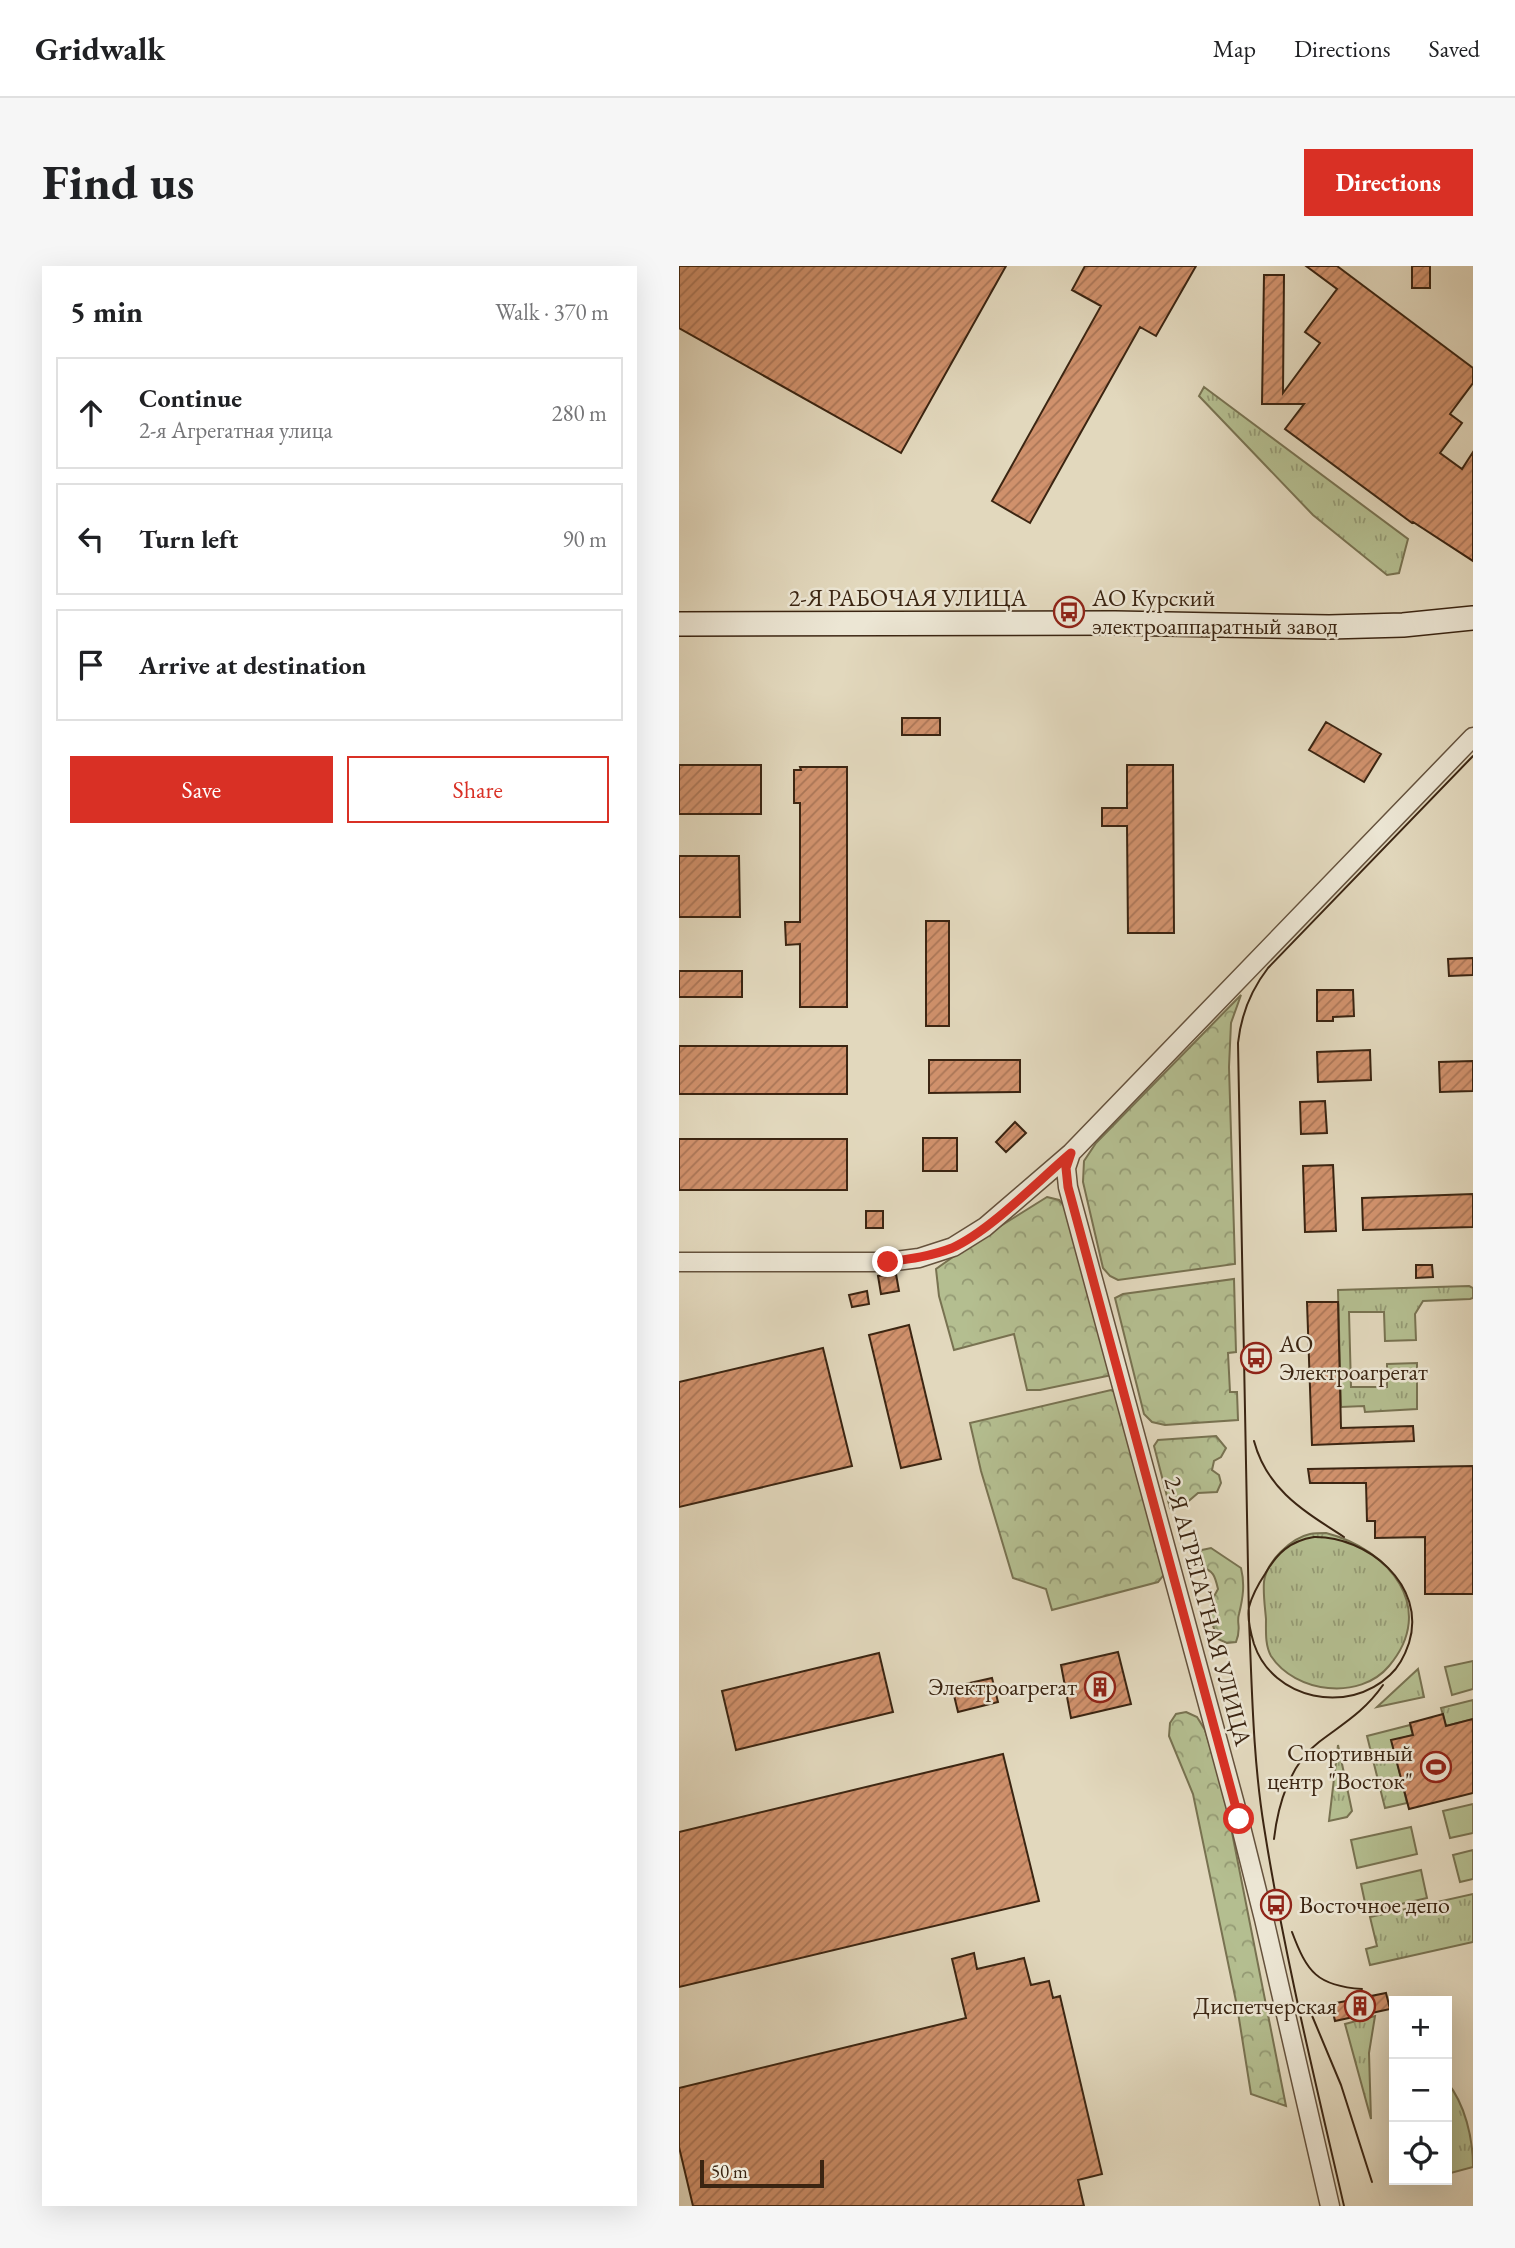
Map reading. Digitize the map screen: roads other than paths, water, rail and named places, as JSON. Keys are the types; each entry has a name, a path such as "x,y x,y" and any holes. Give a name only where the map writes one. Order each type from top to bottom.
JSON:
{"main road":[{"name":"2-Я РАБОЧАЯ УЛИЦА","path":"679,625 1115,623 1329,627 1467,621"}],"street":[{"path":"679,1262 888,1262 919,1258 953,1247 985,1227 1071,1153 1473,737"},
{"name":"2-Я АГРЕГАТНАЯ УЛИЦА","path":"1071,1153 1066,1168 1068,1187 1239,1819 1329,2206"}],"tram line":[{"path":"1344,2206 1281,1922 1257,1776 1249,1620 1238,1043 1248,1003 1268,968 1473,756"},
{"path":"1254,1441 1268,1473 1289,1498 1344,1537"},
{"path":"1314,1537 1354,1545 1372,1555 1388,1568 1401,1584 1409,1602 1412,1622 1409,1643 1401,1660 1390,1675 1373,1687 1354,1695 1334,1698 1294,1689 1277,1678 1264,1663 1254,1644 1249,1607 1256,1590 1279,1554 1291,1545 1314,1537"},
{"path":"1274,1839 1282,1799 1300,1762 1319,1742 1361,1710 1383,1685"},
{"path":"1292,1932 1303,1957 1316,1974 1334,1984 1362,1989"},
{"path":"1308,2006 1341,2085 1372,2182"}],"place":[{"name":"АО Курский электроаппаратный завод","path":"1069,612"},
{"name":"АО Электроагрегат","path":"1256,1358"},
{"name":"Электроагрегат","path":"1100,1687"},
{"name":"Спортивный центр \"Восток\"","path":"1436,1767"},
{"name":"Восточное депо","path":"1276,1905"},
{"name":"Диспетчерская","path":"1360,2006"}]}
